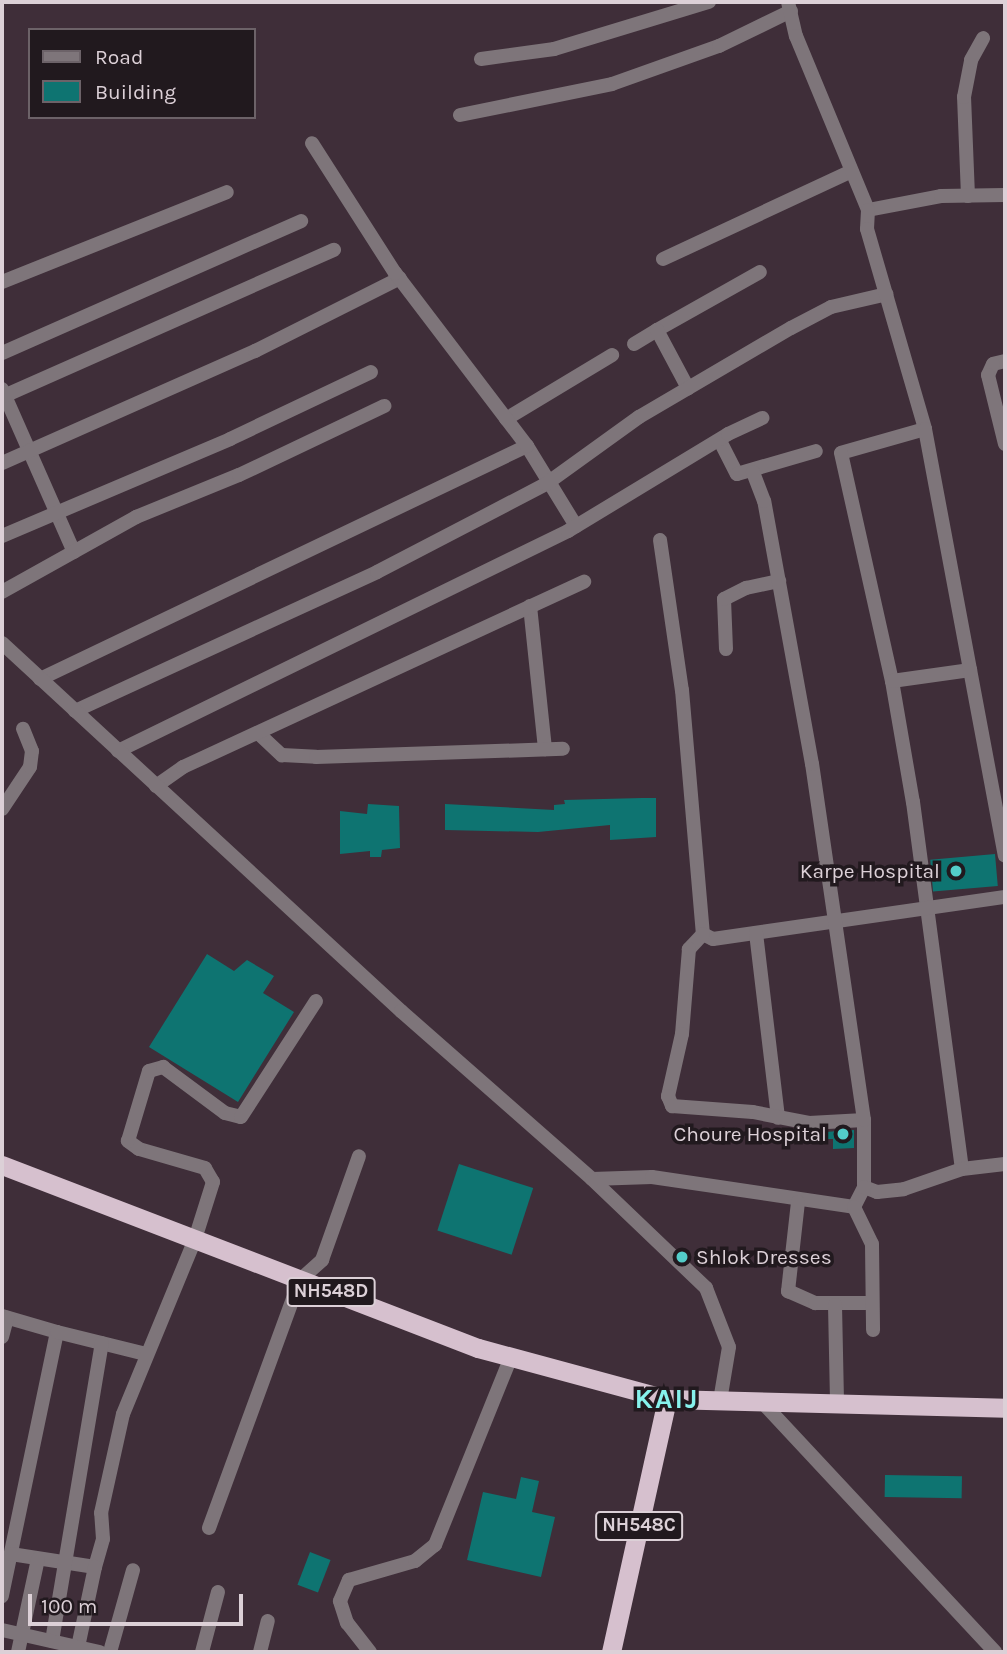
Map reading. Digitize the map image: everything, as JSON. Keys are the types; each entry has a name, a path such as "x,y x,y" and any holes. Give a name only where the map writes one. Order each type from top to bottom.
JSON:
{"highway":[{"name":"NH548D","path":"2,1165 300,1280 511,1357 667,1399 1005,1408"},
{"name":"NH548C","path":"611,1652 667,1399"}],"street":[{"path":"481,59 554,49 709,2"},
{"path":"460,115 612,83 719,46 789,6 796,36 868,210 867,229 925,429 1005,856"},
{"path":"968,196 964,97 971,60 983,38"},
{"path":"312,143 400,278 527,446 546,484 562,499 576,526"},
{"path":"663,259 852,171"},
{"path":"2,282 227,192"},
{"path":"868,210 940,196 1005,195"},
{"path":"2,353 301,221"},
{"path":"74,552 6,412 3,392 334,250"},
{"path":"634,345 760,272"},
{"path":"2,463 255,351 400,278"},
{"path":"75,711 377,572 546,484 688,388 831,307 887,294"},
{"path":"657,330 688,388"},
{"path":"506,419 612,355"},
{"path":"1005,361 993,363 988,375 1005,444"},
{"path":"2,536 371,372"},
{"path":"2,592 136,517 239,475 384,406"},
{"path":"118,751 576,526 763,418"},
{"path":"925,429 841,453 892,681 962,1169"},
{"path":"720,442 737,474 753,472 816,452"},
{"path":"40,679 527,446"},
{"path":"753,472 779,580 812,764 864,1120 864,1187 854,1207"},
{"path":"660,540 682,690 703,934 689,949 682,1034 668,1096 672,1106 809,1123 864,1120"},
{"path":"726,649 724,599 746,588 779,580"},
{"path":"156,786 183,767 584,582"},
{"path":"530,606 545,749"},
{"path":"2,643 401,1012 592,1179 706,1288 729,1347 720,1401"},
{"path":"892,681 970,670"},
{"path":"2,809 30,767 32,751 23,729"},
{"path":"258,733 282,755 316,757 563,749"},
{"path":"703,934 713,939 1005,897"},
{"path":"756,933 778,1118"},
{"path":"78,1647 95,1567 111,1460 146,1353 195,1239 213,1182 205,1168 139,1149 128,1141 149,1071 163,1067 225,1113 241,1117 316,1001"},
{"path":"209,1528 300,1280 322,1260 359,1156"},
{"path":"864,1187 877,1192 904,1189 962,1169 1005,1164"},
{"path":"592,1179 652,1177 798,1202 854,1207"},
{"path":"798,1202 788,1292 815,1303 872,1303"},
{"path":"854,1207 872,1244 873,1330"},
{"path":"835,1305 837,1404"},
{"path":"2,1337 4,1317 146,1353"},
{"path":"2,1595 57,1332"},
{"path":"52,1641 62,1563 88,1442 102,1343"},
{"path":"370,1652 347,1623 340,1601 349,1580 415,1561 435,1545 511,1357"},
{"path":"762,1402 996,1652"},
{"path":"10,1554 95,1567"},
{"path":"18,1652 38,1559"},
{"path":"110,1652 133,1570"},
{"path":"202,1652 218,1592"},
{"path":"260,1652 268,1621"},
{"path":"2,1630 100,1652"}],"building":[{"path":"656,798 656,837 610,840 610,825 538,832 445,830 445,804 554,810 554,805 565,804 564,800"},
{"path":"368,804 399,806 400,848 382,850 381,857 370,857 370,851 340,854 340,811 367,814"},
{"path":"995,854 998,886 933,892 930,860"},
{"path":"207,954 234,971 247,960 274,976 263,993 294,1012 238,1102 149,1047"},
{"path":"854,1130 854,1148 833,1149 833,1139 825,1139 825,1132"},
{"path":"459,1164 533,1188 512,1255 437,1231"},
{"path":"885,1475 962,1476 962,1498 885,1497"},
{"path":"521,1477 539,1481 532,1512 555,1517 541,1577 467,1560 483,1492 516,1499"},
{"path":"310,1552 331,1560 318,1593 297,1585"}],"place":[{"name":"Karpe Hospital","path":"956,871"},
{"name":"Choure Hospital","path":"843,1134"},
{"name":"Shlok Dresses","path":"682,1257"}],"district":[{"name":"KAIJ","path":"667,1399"}]}
